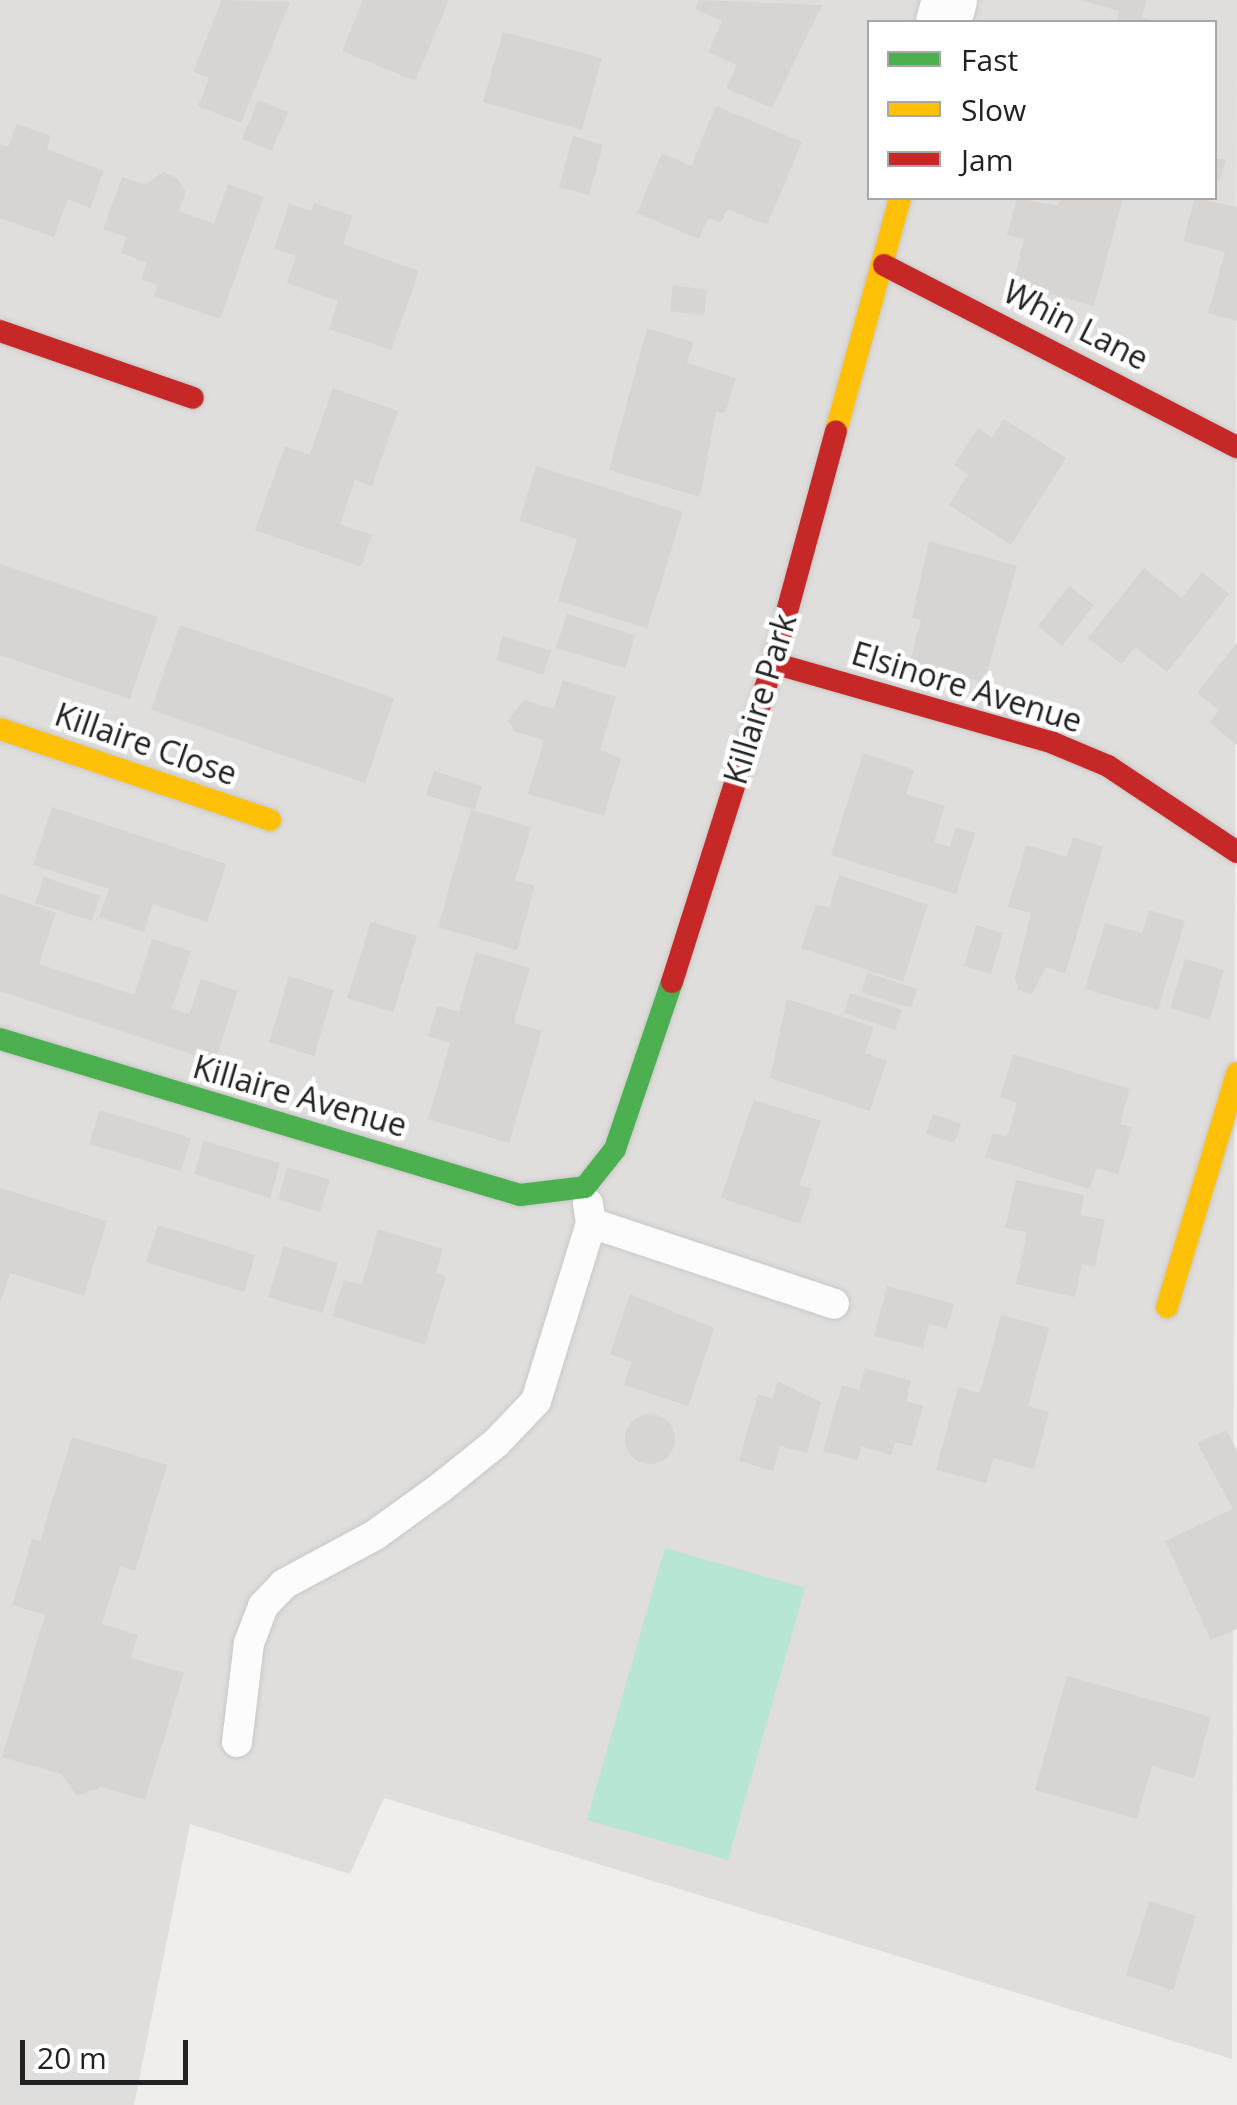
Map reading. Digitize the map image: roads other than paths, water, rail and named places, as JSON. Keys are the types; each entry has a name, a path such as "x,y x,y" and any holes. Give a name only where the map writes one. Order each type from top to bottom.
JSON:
{"street":[{"name":"Killaire Park","path":"584,1186 615,1148 633,1106 773,663 900,200"},
{"name":"Whin Lane","path":"884,265 1237,447"},
{"path":"0,331 193,398"},
{"name":"Elsinore Avenue","path":"773,663 1054,742 1108,766 1237,852"},
{"name":"Killaire Close","path":"0,729 270,820"},
{"name":"Killaire Avenue","path":"0,1039 520,1195 584,1186"},
{"path":"1167,1307 1237,1073"}],"lane":[{"path":"237,1742 249,1643 263,1606 284,1584 375,1536 440,1488 496,1444 536,1400 591,1223 584,1186"},
{"path":"591,1223 834,1304"}]}
